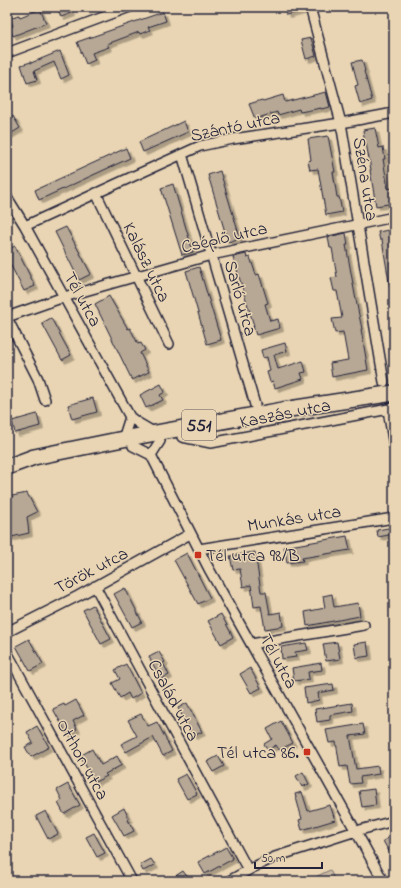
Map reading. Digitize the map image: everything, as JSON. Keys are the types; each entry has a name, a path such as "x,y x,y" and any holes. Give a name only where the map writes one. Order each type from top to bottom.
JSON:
{"main road":[{"name":"551","path":"7,467 34,457 128,443 389,388"},
{"name":"551","path":"158,437 182,437 392,406"}],"street":[{"path":"7,53 130,7"},
{"name":"Széna utca","path":"310,7 341,123 357,225 389,388"},
{"name":"Szántó utca","path":"25,226 200,146 232,139 341,123 394,113"},
{"name":"Sarló utca","path":"182,154 255,405"},
{"name":"Kalász utca","path":"96,193 169,344"},
{"name":"Tél utca","path":"7,197 25,226 130,417 158,437"},
{"name":"Cséplő utca","path":"7,317 64,296 211,255 394,217"},
{"path":"7,317 38,379 45,400"},
{"path":"392,406 394,446"},
{"path":"130,417 128,443 151,455 158,437"},
{"name":"Tél utca","path":"151,455 190,534 383,881"},
{"name":"Munkás utca","path":"199,549 394,518"},
{"name":"Török utca","path":"7,632 190,534"},
{"name":"Család utca","path":"95,586 248,870"},
{"path":"251,644 364,625"},
{"name":"Otthon utca","path":"7,652 132,881"},
{"path":"229,881 275,857 356,831 394,821"}],"shaded area":[{"path":"330,870 335,881 307,881"}],"building":[{"path":"57,7 70,7 72,13 61,17"},
{"path":"284,7 304,7 305,10 286,15"},
{"path":"40,9 46,23 13,36 9,28 13,26 10,18 19,15 20,17"},
{"path":"163,12 166,21 148,27 150,30 140,34 139,32 107,44 109,47 92,53 95,60 86,64 77,42"},
{"path":"311,38 316,56 306,59 301,40"},
{"path":"60,51 69,75 61,79 54,62 34,71 37,80 27,83 21,65 31,63"},
{"path":"362,60 372,100 360,104 355,86 358,85 352,62"},
{"path":"326,92 330,107 321,109 300,112 299,109 278,115 277,112 255,119 249,104 283,95 285,102"},
{"path":"13,116 20,128 7,136 7,120"},
{"path":"184,121 188,132 143,152 139,142"},
{"path":"375,128 379,148 383,147 385,159 383,159 388,189 392,188 394,198 394,203 376,206 363,130"},
{"path":"328,136 335,172 333,172 337,197 339,197 342,212 326,215 318,169 310,170 308,161 311,160 308,139"},
{"path":"126,148 130,158 39,200 35,190"},
{"path":"220,171 240,238 228,242 208,175"},
{"path":"173,184 193,252 182,255 161,188"},
{"path":"66,227 91,274 79,280 55,232"},
{"path":"394,229 394,287 390,288 382,240 380,240 378,232"},
{"path":"346,233 348,245 346,245 368,370 332,377 330,363 348,360 343,332 335,333 332,319 342,318 337,291 334,291 331,278 337,277 332,248 330,248 328,237"},
{"path":"15,246 35,286 24,291 7,258 7,250"},
{"path":"246,254 247,258 250,257 256,275 259,274 268,303 265,304 270,321 278,319 280,328 256,335 233,257"},
{"path":"199,267 221,340 207,344 186,271"},
{"path":"109,296 128,329 130,328 138,344 141,343 145,350 140,353 149,372 132,380 95,304"},
{"path":"51,318 71,355 62,360 42,323"},
{"path":"285,343 287,351 274,355 278,369 303,361 306,372 301,373 303,379 275,388 273,381 270,382 267,372 270,371 267,357 263,358 261,350"},
{"path":"161,384 165,392 160,395 163,400 146,408 140,395"},
{"path":"93,398 97,412 72,419 68,405"},
{"path":"37,414 40,426 15,433 12,421"},
{"path":"27,493 37,512 27,517 29,533 7,538 7,497"},
{"path":"394,527 394,534 378,537 377,530"},
{"path":"347,536 350,550 302,558 303,561 287,563 284,547"},
{"path":"255,552 261,592 266,592 270,614 281,612 283,626 265,629 261,606 254,607 251,585 243,587 240,569 233,570 230,556"},
{"path":"187,553 210,598 198,604 174,560"},
{"path":"125,588 142,622 132,627 114,594"},
{"path":"332,594 334,607 358,603 360,616 307,626 305,612 325,608 323,596"},
{"path":"93,605 111,639 101,644 83,610"},
{"path":"221,614 233,637 221,644 208,621"},
{"path":"29,639 43,664 30,671 16,646"},
{"path":"337,642 340,659 326,661 323,644"},
{"path":"367,642 369,656 356,658 354,644"},
{"path":"306,643 308,650 295,652 296,657 282,659 281,647"},
{"path":"159,652 165,662 163,663 169,675 161,679 149,657"},
{"path":"321,663 322,670 308,672 309,679 294,681 292,668"},
{"path":"126,664 141,693 131,699 128,693 120,698 112,683 120,679 115,670"},
{"path":"250,668 261,688 251,693 240,674"},
{"path":"333,684 334,690 318,693 319,700 306,703 304,688"},
{"path":"76,700 84,715 73,721 77,729 67,734 53,709 64,704 65,706"},
{"path":"187,703 202,732 193,736 178,708"},
{"path":"352,703 353,711 330,715 330,720 317,722 315,709"},
{"path":"141,714 148,726 157,722 172,751 163,756 153,737 126,752 121,744 137,736 128,720"},
{"path":"281,721 293,743 279,750 276,745 268,750 264,744 272,739 267,729"},
{"path":"363,724 365,734 350,736 356,769 378,766 379,774 360,777 361,783 350,784 347,766 340,767 336,742 329,743 326,730"},
{"path":"37,726 49,747 31,757 25,747 33,743 27,732"},
{"path":"92,749 101,765 117,756 122,765 105,774 107,776 95,782 80,756"},
{"path":"218,756 224,766 213,772 207,762"},
{"path":"303,772 309,784 302,787 296,776"},
{"path":"186,774 197,794 187,799 176,779"},
{"path":"68,784 80,805 64,814 58,803 62,800 57,790"},
{"path":"374,789 376,805 362,807 359,791"},
{"path":"302,792 308,811 330,805 335,820 302,830 299,820 302,819 295,794"},
{"path":"124,808 134,831 124,836 112,815"},
{"path":"46,811 58,834 48,839 36,816"},
{"path":"94,833 105,853 97,857 86,837"},
{"path":"394,835 394,860 383,841"},
{"path":"226,847 233,859 205,874 198,862"},
{"path":"151,859 155,865 143,871 140,865"},
{"path":"183,871 190,881 168,881"}],"place":[{"name":"Tél utca 98/B","path":"198,555"},
{"name":"Tél utca 86.","path":"307,752"}]}
